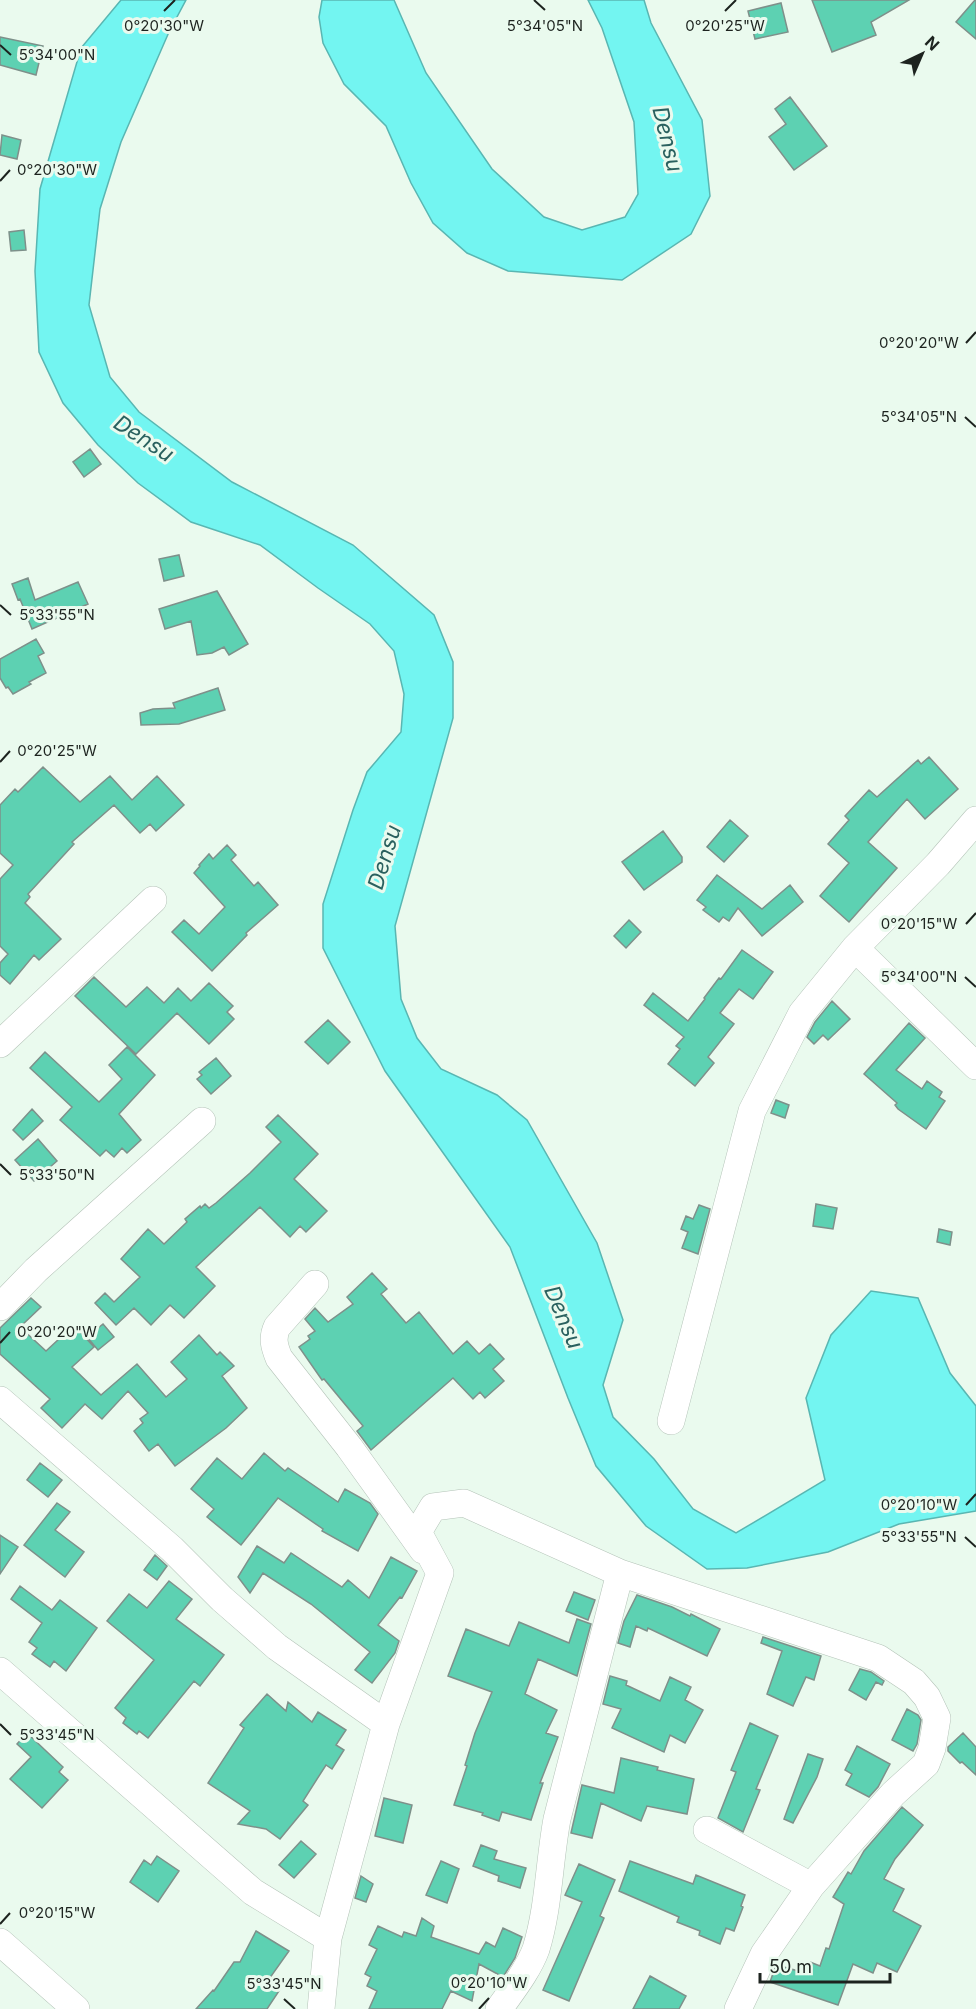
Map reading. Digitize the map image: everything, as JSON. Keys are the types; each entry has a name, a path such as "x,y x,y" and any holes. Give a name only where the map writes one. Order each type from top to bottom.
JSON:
{"street":[{"path":"671,1421 752,1111 802,1013 855,948 938,864 976,820"},
{"path":"0,1044 153,900"},
{"path":"855,948 976,1066"},
{"path":"0,1307 36,1270 202,1121"},
{"path":"315,1284 277,1327 274,1335 279,1358 349,1447 440,1573"},
{"path":"0,1400 172,1549 222,1599 278,1647 386,1724"},
{"path":"321,2009 328,1938 386,1724 440,1573 418,1532 433,1507 464,1503 620,1573 878,1658 914,1682 927,1697 937,1718 932,1748 926,1764 893,1794 811,1886 764,1954 738,2009"},
{"path":"499,2009 535,1950 548,1894 557,1819 620,1573"},
{"path":"0,1671 254,1892 328,1938"},
{"path":"707,1830 811,1886"},
{"path":"0,1942 76,2009"}],"water":[{"name":"Densu","path":"121,0 186,0 169,32 121,142 100,209 89,305 110,377 139,412 232,482 353,545 434,615 453,662 453,718 395,926 401,999 417,1038 441,1069 497,1095 527,1120 597,1243 623,1320 603,1385 613,1417 654,1459 693,1509 736,1533 825,1480 806,1398 831,1335 871,1291 918,1298 950,1373 976,1406 976,1511 899,1524 828,1552 747,1568 707,1569 646,1526 596,1466 510,1247 385,1071 323,948 323,904 353,810 367,772 401,732 404,694 394,651 370,624 260,545 191,522 138,483 98,445 63,403 39,352 35,271 40,189 81,48"},
{"name":"Densu","path":"322,0 394,0 426,73 492,169 544,217 582,230 625,217 638,194 634,122 602,28 588,0 644,0 651,23 702,120 710,196 691,234 622,280 508,271 467,253 433,223 411,183 386,126 344,84 323,43 319,17"}],"building":[{"path":"812,0 909,0 871,22 876,35 832,52"},
{"path":"976,0 976,39 956,22"},
{"path":"781,3 788,32 755,39 748,11"},
{"path":"0,37 43,46 36,75 0,65"},
{"path":"790,97 827,146 794,170 769,137 786,124 775,109"},
{"path":"2,135 21,140 17,159 0,155"},
{"path":"24,230 26,250 11,251 9,232"},
{"path":"90,449 101,464 84,477 73,462"},
{"path":"179,555 184,576 164,581 159,559"},
{"path":"28,578 35,600 78,582 88,604 32,629 12,584"},
{"path":"217,591 248,644 229,655 224,647 212,653 197,655 191,621 165,629 159,609"},
{"path":"36,639 44,653 38,656 46,673 13,694 0,678 0,659"},
{"path":"218,688 225,710 179,724 141,725 140,713 153,709 175,708 173,703"},
{"path":"929,757 958,789 925,819 907,799 868,842 897,868 849,922 820,896 849,863 828,844 849,820 845,816 869,790 877,797 918,760 921,764"},
{"path":"43,767 80,802 110,776 132,800 157,776 184,805 156,831 150,824 140,833 114,805 72,842 74,844 28,894 30,897 25,903 61,939 39,960 34,955 10,984 0,975 0,963 8,954 0,946 0,879 13,865 0,853 0,805 15,789 18,792"},
{"path":"730,820 748,836 724,862 707,847"},
{"path":"663,831 682,857 682,862 644,890 622,862"},
{"path":"227,845 236,855 231,860 254,886 258,882 278,905 246,933 247,935 212,971 172,932 184,920 199,934 225,907 194,873 209,854 213,859"},
{"path":"717,875 762,909 790,885 803,902 762,936 738,908 729,921 723,917 719,922 703,910 706,907 697,900"},
{"path":"629,920 641,932 626,948 614,936"},
{"path":"742,950 773,972 753,999 739,989 720,1013 734,1024 708,1057 714,1063 695,1086 668,1064 680,1049 676,1046 684,1037 644,1005 653,993 688,1021"},
{"path":"94,977 126,1007 147,987 164,1003 178,988 191,1001 209,983 233,1006 227,1012 234,1019 209,1044 177,1013 136,1054 75,996"},
{"path":"832,1001 850,1019 828,1040 823,1035 814,1044 807,1037 815,1022"},
{"path":"328,1020 350,1042 328,1064 305,1042"},
{"path":"909,1023 925,1038 896,1070 922,1089 927,1081 942,1092 939,1097 945,1101 926,1129 898,1109 895,1105 897,1103 864,1074"},
{"path":"127,1047 155,1075 119,1114 141,1140 127,1153 122,1148 114,1157 106,1150 100,1156 60,1120 72,1107 30,1068 45,1052 99,1102 122,1079 109,1065"},
{"path":"216,1058 231,1076 211,1094 197,1079 202,1075 199,1072"},
{"path":"776,1100 789,1105 785,1118 771,1113"},
{"path":"32,1109 43,1121 23,1140 13,1130"},
{"path":"278,1115 318,1154 294,1179 327,1211 306,1232 300,1226 290,1237 260,1207 196,1267 215,1286 184,1318 170,1305 151,1325 134,1308 116,1325 95,1303 105,1293 114,1302 140,1277 121,1259 148,1229 164,1244 187,1222 185,1219 200,1206 201,1208 205,1204 209,1208 250,1173 281,1142 266,1127"},
{"path":"38,1139 57,1161 34,1181 15,1160"},
{"path":"816,1204 837,1208 833,1229 813,1226"},
{"path":"699,1205 710,1209 698,1254 682,1248 688,1232 681,1229 686,1216 693,1219"},
{"path":"939,1229 952,1232 950,1245 937,1242"},
{"path":"372,1273 387,1289 381,1294 406,1323 419,1312 453,1354 467,1341 479,1354 490,1344 504,1359 493,1369 504,1381 485,1398 480,1392 473,1399 453,1378 371,1450 357,1431 363,1426 324,1379 322,1380 299,1347 310,1339 308,1336 315,1331 305,1319 315,1308 328,1322 353,1304 347,1297"},
{"path":"31,1298 41,1307 20,1327 46,1351 74,1325 94,1347 72,1367 101,1395 137,1364 166,1397 187,1379 171,1362 199,1335 217,1355 220,1352 234,1366 222,1376 247,1408 226,1428 175,1466 158,1444 149,1451 134,1431 143,1423 140,1419 148,1413 128,1391 102,1419 85,1404 62,1428 41,1408 50,1399 0,1354 0,1328"},
{"path":"103,1324 114,1337 98,1350 87,1337"},
{"path":"264,1453 285,1471 288,1468 338,1502 345,1489 370,1503 378,1514 358,1551 322,1531 323,1529 278,1498 241,1545 207,1517 214,1509 191,1489 217,1458 242,1479"},
{"path":"40,1463 62,1480 48,1497 27,1480"},
{"path":"57,1503 70,1512 55,1530 84,1552 65,1577 24,1545"},
{"path":"0,1535 18,1547 0,1574"},
{"path":"257,1546 284,1563 291,1553 342,1587 348,1580 369,1598 391,1557 417,1571 402,1598 400,1597 378,1625 399,1641 395,1653 372,1683 355,1670 370,1652 311,1604 263,1573 250,1593 238,1577"},
{"path":"155,1555 167,1566 157,1580 144,1570"},
{"path":"169,1581 192,1599 176,1619 224,1655 200,1686 194,1681 148,1738 139,1731 137,1734 123,1723 126,1718 115,1708 154,1660 107,1621 129,1594 147,1608"},
{"path":"20,1586 52,1610 60,1600 97,1628 66,1671 54,1661 50,1667 32,1654 37,1648 29,1642 42,1623 11,1599"},
{"path":"574,1592 595,1600 588,1620 566,1611"},
{"path":"637,1595 690,1616 691,1614 720,1629 707,1656 648,1628 647,1631 636,1626 630,1647 618,1643 624,1621"},
{"path":"577,1619 591,1624 577,1676 538,1659 525,1694 557,1710 546,1733 558,1737 540,1783 543,1783 531,1820 502,1812 499,1821 482,1815 483,1813 454,1805 475,1733 492,1692 448,1676 466,1629 509,1646 519,1622 569,1643"},
{"path":"763,1637 821,1656 814,1680 806,1677 793,1706 767,1694 782,1651 761,1643"},
{"path":"860,1669 871,1672 884,1681 882,1685 876,1682 866,1700 849,1690"},
{"path":"610,1676 627,1681 626,1685 660,1701 670,1677 691,1687 685,1700 703,1710 685,1743 670,1735 664,1752 612,1728 621,1709 603,1704"},
{"path":"267,1694 286,1711 288,1702 312,1722 318,1712 346,1730 336,1745 344,1750 332,1769 326,1765 303,1801 308,1805 280,1839 266,1829 238,1824 250,1811 208,1783 244,1728 240,1725"},
{"path":"907,1709 918,1715 921,1720 917,1744 913,1751 892,1740"},
{"path":"750,1723 778,1736 756,1789 760,1790 743,1832 718,1818 736,1772 731,1770"},
{"path":"27,1733 63,1767 59,1772 68,1780 42,1808 10,1779 31,1757 17,1744"},
{"path":"963,1733 976,1747 976,1775 948,1751 948,1747"},
{"path":"857,1746 890,1764 878,1787 869,1797 846,1785 852,1774 845,1770"},
{"path":"808,1754 823,1759 817,1777 793,1823 784,1819"},
{"path":"621,1758 694,1779 687,1814 647,1806 641,1821 601,1803 592,1838 571,1833 582,1785 614,1793"},
{"path":"384,1798 412,1805 403,1843 375,1836"},
{"path":"902,1807 923,1825 895,1859 884,1879 904,1889 893,1911 921,1926 897,1972 877,1963 873,1973 853,1964 838,2005 770,1982 776,1965 806,1973 810,1962 820,1966 826,1948 829,1949 844,1904 833,1897 848,1872 851,1874 864,1851"},
{"path":"301,1841 316,1854 294,1878 279,1865"},
{"path":"481,1845 497,1851 494,1859 526,1868 520,1888 498,1881 499,1876 473,1866"},
{"path":"157,1856 179,1871 158,1902 130,1882 144,1860 151,1865"},
{"path":"441,1861 459,1869 447,1903 426,1895"},
{"path":"630,1861 693,1884 696,1875 745,1895 734,1931 726,1928 720,1944 699,1935 700,1931 677,1922 679,1917 619,1891"},
{"path":"579,1864 615,1880 600,1916 604,1918 569,2001 543,1990 582,1902 565,1895"},
{"path":"361,1876 373,1884 366,1902 355,1898"},
{"path":"422,1918 434,1926 431,1937 479,1954 486,1942 495,1947 503,1928 522,1937 515,1958 503,1977 479,1964 472,2001 451,1991 442,2009 369,2009 377,1991 367,1986 371,1977 365,1974 377,1949 369,1945 378,1926 402,1937 404,1932 416,1936"},
{"path":"256,1931 289,1951 269,1979 281,1988 267,2009 196,2009 214,1991 234,1962 240,1962"},
{"path":"650,1976 686,1996 679,2009 633,2009"}]}
